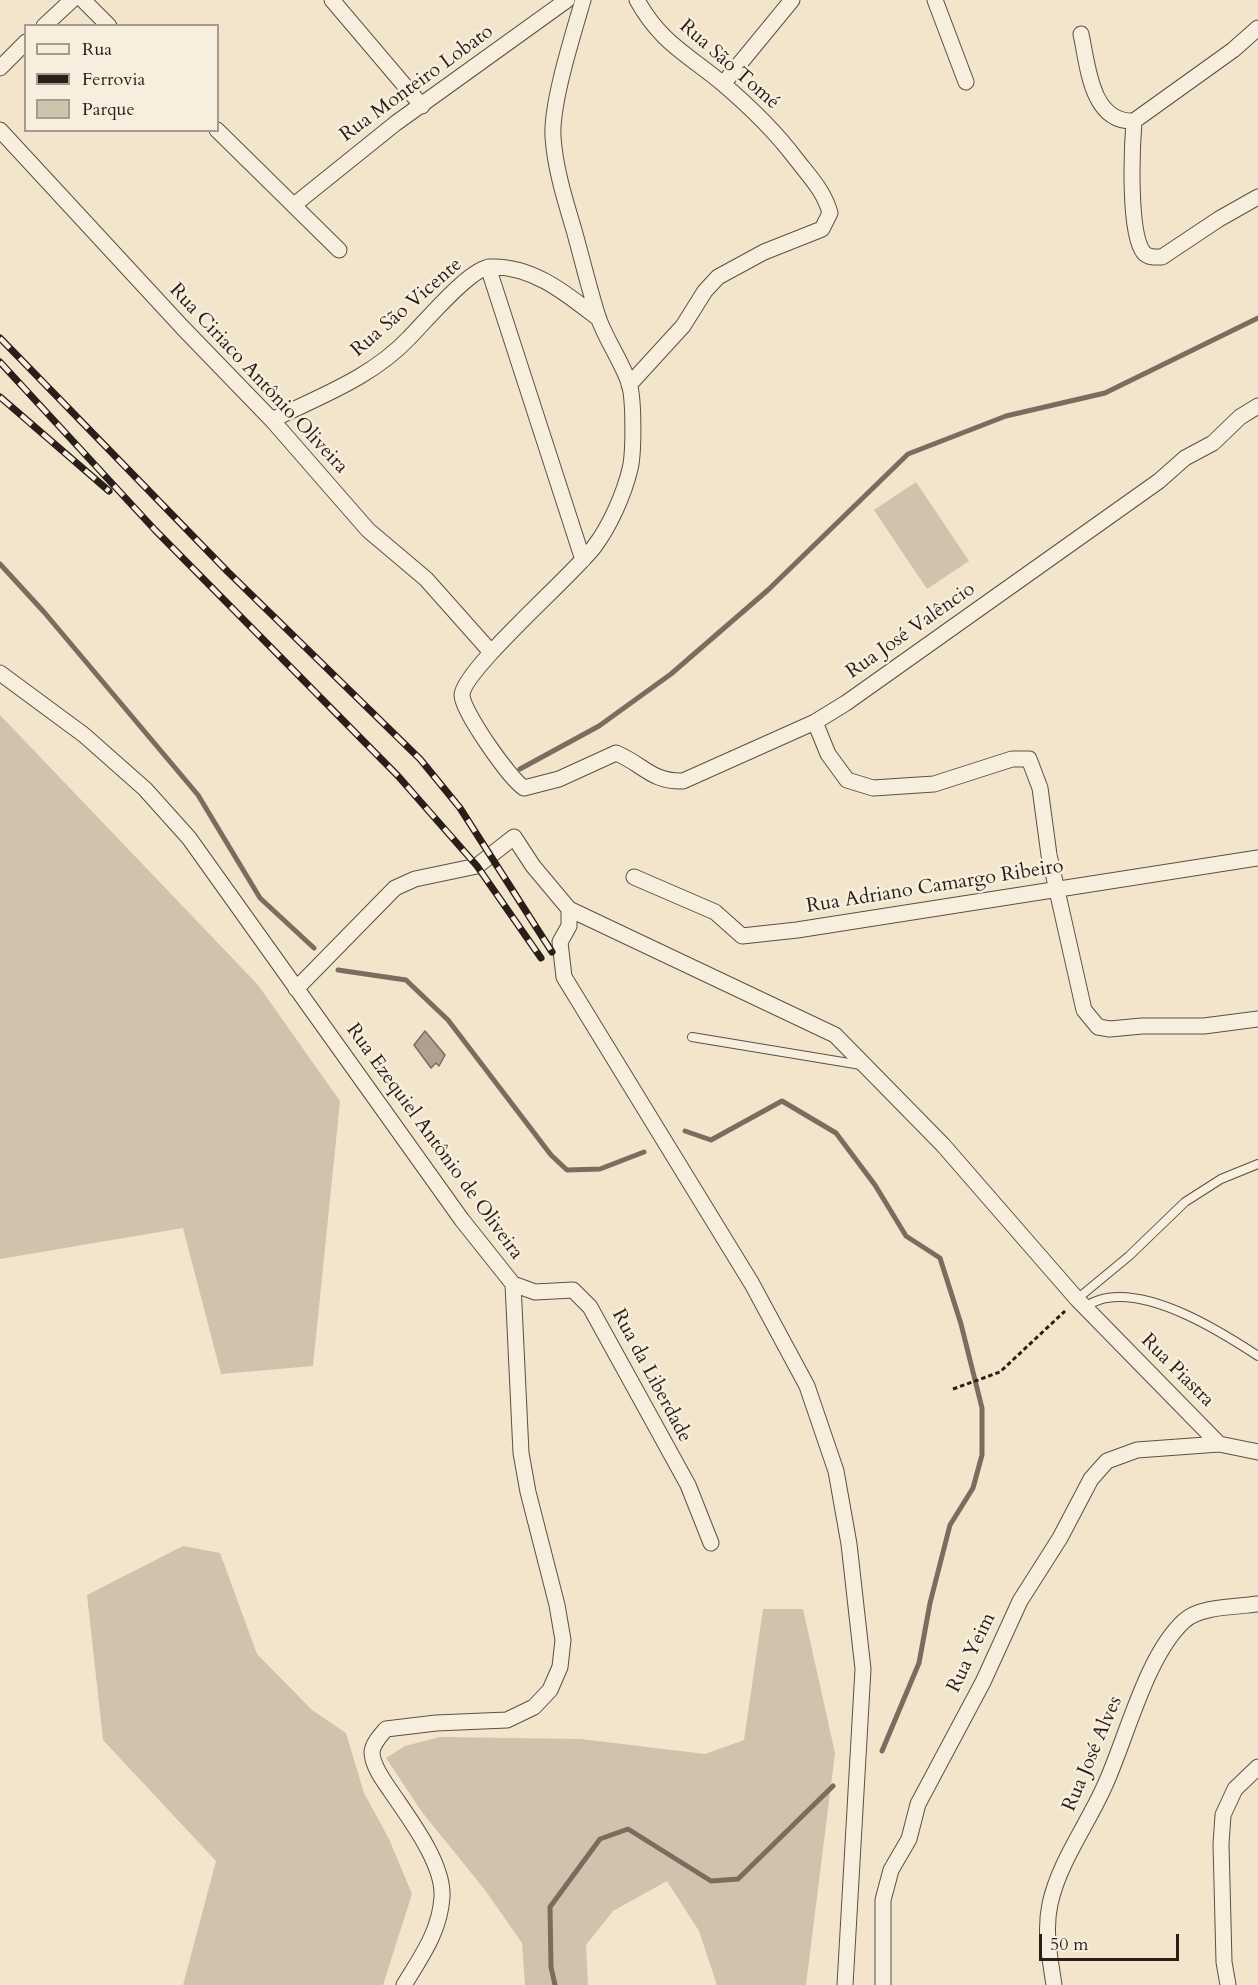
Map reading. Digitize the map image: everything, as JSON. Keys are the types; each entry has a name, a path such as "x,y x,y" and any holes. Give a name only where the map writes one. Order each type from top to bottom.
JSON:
{"street":[{"path":"46,24 72,0"},
{"path":"83,0 107,24"},
{"path":"332,0 422,106"},
{"name":"Rua Monteiro Lobato","path":"294,206 349,159 567,0"},
{"path":"490,651 514,630 595,545 614,510 630,468 633,444 629,385 599,319 557,166 552,135 556,105 583,0"},
{"name":"Rua São Tomé","path":"629,385 683,326 705,291 718,277 764,252 822,229 828,222 830,213 820,187 781,138 723,84 670,45 653,26 637,0"},
{"path":"723,84 792,0"},
{"path":"935,0 966,82"},
{"path":"1081,34 1094,91 1103,108 1115,119 1134,121 1233,50 1258,28"},
{"path":"0,68 24,44"},
{"path":"1134,121 1132,153 1134,215 1136,233 1145,254 1151,257 1162,257 1228,213 1258,197"},
{"name":"Rua Ciriaco Antônio Oliveira","path":"0,130 183,328 272,420 368,531 426,579 490,651"},
{"path":"219,132 339,250"},
{"path":"488,267 583,560"},
{"name":"Rua São Vicente","path":"272,420 336,391 374,368 405,343 459,285 488,267 511,268 541,278 599,319"},
{"name":"Rua José Valêncio","path":"490,651 465,685 462,695 466,707 516,783 524,788 558,779 616,753 653,776 667,781 683,781 815,722 846,704 1140,494 1185,458 1213,442 1240,417 1258,406"},
{"name":"Rua Ezequiel Antônio de Oliveira","path":"0,673 84,735 145,789 189,838 462,1220 513,1284 521,1453 528,1492 557,1605 563,1640 560,1667 550,1690 534,1707 507,1720 436,1723 386,1729 376,1740 372,1753 379,1774 424,1843 435,1867 442,1894 432,1940 404,1985"},
{"path":"815,722 828,754 847,780 873,788 934,784 1012,759 1029,759 1040,788 1057,889 1084,1010 1098,1027 1110,1029 1142,1026 1204,1026 1258,1018"},
{"path":"296,989 395,888 414,879 477,866 514,837 533,866 569,909 569,926 560,942 564,976 758,1294 807,1386 836,1471 849,1544 863,1669 844,1985"},
{"name":"Rua Adriano Camargo Ribeiro","path":"634,877 715,912 742,936 796,930 1258,858"},
{"name":"Rua Piastra","path":"569,909 835,1035 942,1145 1081,1303 1219,1444"},
{"name":"Rua da Liberdade","path":"513,1284 535,1292 573,1290 590,1307 688,1485 711,1543"},
{"path":"1219,1444 1258,1452"},
{"name":"Rua Yeim","path":"883,1985 883,1900 891,1870 909,1839 918,1804 983,1682 1020,1601 1060,1538 1091,1479 1107,1461 1137,1450 1219,1444"},
{"name":"Rua José Alves","path":"1054,1985 1046,1937 1050,1905 1058,1877 1105,1786 1159,1655 1186,1619 1209,1611 1258,1604"},
{"path":"1228,1985 1224,1962 1221,1844 1223,1815 1235,1789 1258,1767"}],"lane":[{"path":"692,1037 862,1065"},
{"path":"1081,1303 1203,1188 1258,1164"},
{"path":"1081,1303 1115,1297 1149,1302 1173,1310 1230,1337 1258,1356"}],"path":[{"path":"953,1389 980,1382 1000,1372 1081,1303"}],"green space":[{"path":"916,482 969,561 927,589 874,510"},
{"path":"0,715 258,985 340,1101 313,1366 221,1374 183,1228 0,1259"},
{"path":"183,1546 220,1553 257,1654 312,1710 346,1733 364,1793 389,1839 412,1894 383,1985 183,1985 216,1861 103,1740 87,1595"},
{"path":"763,1609 803,1609 835,1753 806,1985 717,1985 699,1931 667,1881 613,1911 586,1945 588,1985 525,1985 522,1943 485,1890 422,1812 386,1758 405,1746 440,1737 581,1739 705,1754 744,1740"}],"shaded area":[{"path":"425,1031 445,1055 439,1066 436,1063 431,1068 414,1045"}],"waterway":[{"path":"520,769 599,726 671,674 768,590 908,454 1006,416 1105,393 1258,318"},
{"path":"0,564 44,612 198,795 260,898 314,948"},
{"path":"338,970 406,980 448,1020 551,1155 567,1170 600,1169 644,1152"},
{"path":"685,1131 711,1140 782,1101 836,1133 875,1185 906,1236 940,1258 961,1324 982,1408 982,1455 973,1488 950,1525 930,1603 919,1663 882,1751"},
{"path":"555,1985 551,1967 550,1907 600,1839 628,1829 711,1881 738,1879 833,1786"}],"railway":[{"path":"0,338 228,572 420,759 460,808 552,952"},
{"path":"0,362 155,530 398,776 477,866 541,958"},
{"path":"0,397 109,491"}]}
